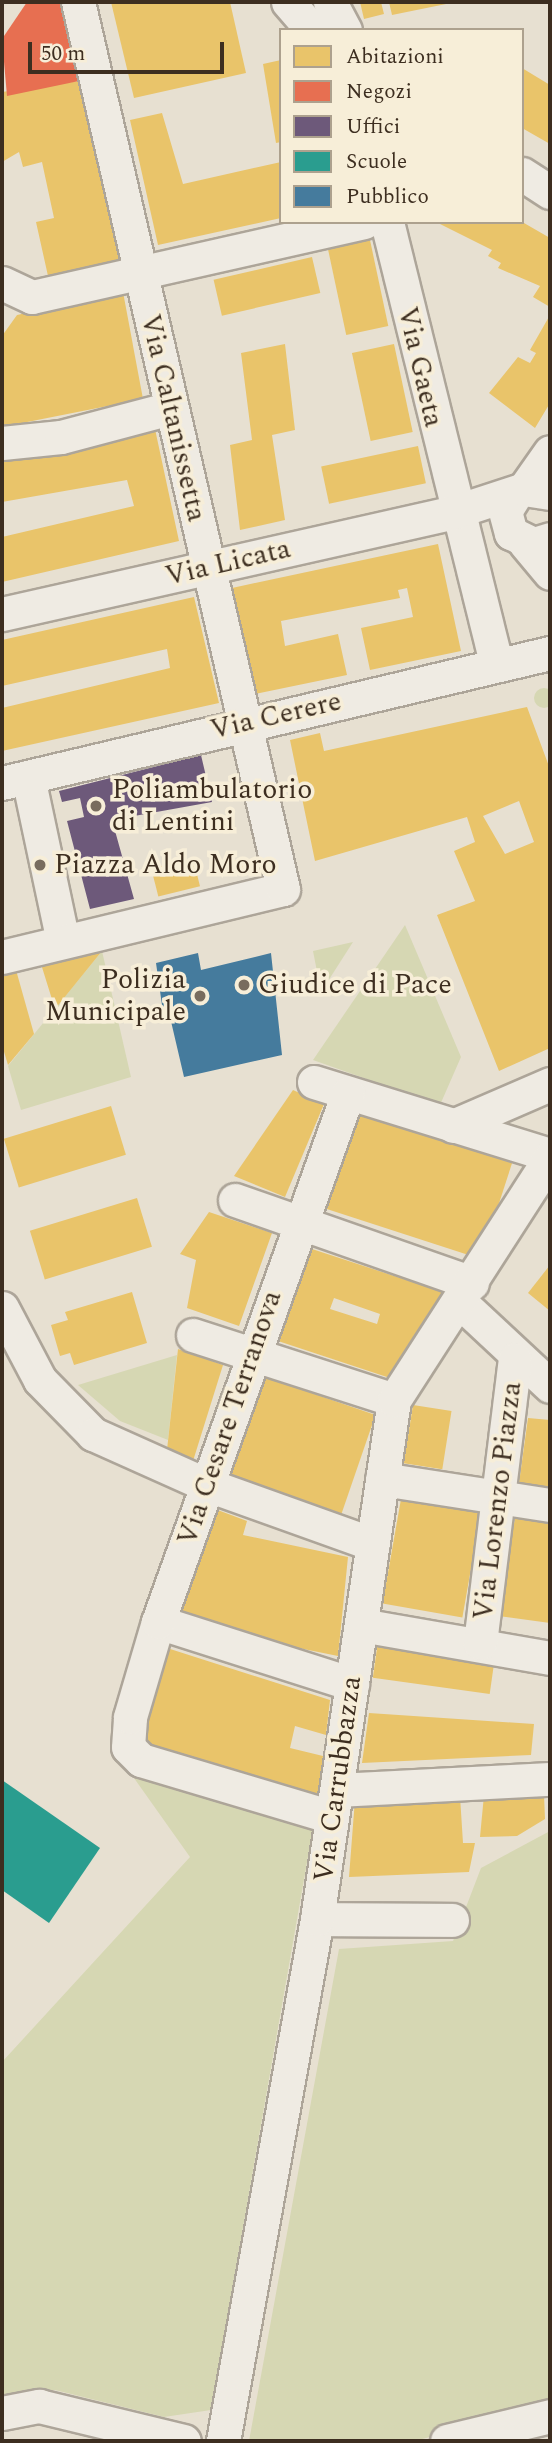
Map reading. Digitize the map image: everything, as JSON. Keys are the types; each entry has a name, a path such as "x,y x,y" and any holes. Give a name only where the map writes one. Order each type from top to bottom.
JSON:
{"street":[{"path":"288,2 310,28"},
{"path":"330,2 344,28"},
{"name":"Via Caltanissetta","path":"63,941 283,889 78,4"},
{"path":"6,295 32,297 355,224"},
{"name":"Via Gaeta","path":"387,224 467,566 496,664"},
{"path":"2,443 61,437 171,408"},
{"path":"550,452 531,491 508,504 550,573"},
{"name":"Via Licata","path":"2,614 454,512 531,491"},
{"path":"454,512 527,536"},
{"name":"Via Cerere","path":"15,780 244,723 550,653"},
{"path":"2,957 63,941 15,780"},
{"path":"314,1082 550,1156"},
{"path":"453,1126 550,1084"},
{"name":"Via Cesare Terranova","path":"335,1803 141,1760 128,1747 130,1717 158,1622 205,1484 348,1093"},
{"name":"Via Carrubbazza","path":"223,2441 317,1919 394,1400 466,1293 550,1156"},
{"path":"235,1200 299,1223 466,1293 515,1359 550,1387"},
{"path":"2,1308 40,1380 83,1425 126,1452 205,1484 373,1544"},
{"path":"193,1335 394,1400"},
{"name":"Via Lorenzo Piazza","path":"480,1643 503,1497 515,1359"},
{"path":"382,1479 550,1505"},
{"path":"158,1622 352,1684"},
{"path":"361,1625 480,1643 550,1658"},
{"path":"335,1803 550,1779"},
{"path":"317,1919 452,1920"},
{"path":"2,2413 39,2406 184,2441"},
{"path":"447,2441 550,2416"}],"green space":[{"path":"544,688 551,691 551,705 544,708 537,705 534,698 537,691"},
{"path":"405,925 461,1057 440,1105 313,1060"},
{"path":"353,942 321,992 313,951"},
{"path":"102,951 131,1077 21,1110 8,1066"},
{"path":"177,1355 168,1440 120,1421 78,1385"},
{"path":"129,1771 313,1828 211,2410 164,2417 55,2390 2,2396 2,2062 190,1857"},
{"path":"550,1831 550,2407 414,2441 249,2441 339,1949 453,1941 481,1868"}],"building: Abitazioni":[{"path":"111,2 230,2 246,73 134,98"},
{"path":"360,2 381,2 384,14 364,19"},
{"path":"389,2 451,2 451,3 392,15"},
{"path":"279,60 279,142 276,143 263,64"},
{"path":"524,69 550,85 550,144 524,129"},
{"path":"79,81 120,260 48,276 36,222 54,218 42,162 23,167 19,152 2,162 2,92"},
{"path":"162,113 183,184 279,162 279,218 158,245 130,120"},
{"path":"524,223 550,238 550,307 533,297 540,286 498,268 501,263 488,256 492,250 440,224"},
{"path":"370,240 388,326 346,335 328,249"},
{"path":"312,257 320,293 222,316 214,280"},
{"path":"123,292 143,399 2,427 2,336 17,315"},
{"path":"550,315 550,403 535,428 489,393 518,357 530,363 536,353 530,350"},
{"path":"285,344 295,430 272,435 285,520 240,530 230,445 252,440 241,353"},
{"path":"394,344 413,432 371,441 352,353"},
{"path":"155,429 179,541 2,582 2,537 134,506 127,480 2,502 2,459"},
{"path":"418,446 426,483 329,504 321,467"},
{"path":"438,544 461,651 370,670 361,628 413,617 407,588 398,590 400,598 281,621 285,646 338,634 347,675 255,694 232,588"},
{"path":"194,597 219,703 2,751 2,708 170,668 167,649 2,686 2,640"},
{"path":"527,707 550,769 550,1048 499,1071 437,915 475,901 454,851 475,842 467,817 315,861 290,740 320,733 324,751","holes":["519,801 534,842 505,854 483,816"]},
{"path":"193,858 200,886 158,897 151,868"},
{"path":"244,858 247,870 224,875 221,864"},
{"path":"107,947 102,951 55,1009 41,964"},
{"path":"16,970 34,1034 8,1065 2,1045 2,974"},
{"path":"293,1090 324,1104 285,1197 234,1176"},
{"path":"111,1106 126,1155 19,1188 4,1139"},
{"path":"358,1113 512,1163 481,1259 327,1209"},
{"path":"137,1198 152,1247 45,1280 30,1231"},
{"path":"209,1212 272,1233 239,1326 187,1308 196,1260 180,1254"},
{"path":"309,1248 443,1292 393,1379 275,1340","holes":["334,1298 380,1314 377,1324 330,1309"]},
{"path":"550,1265 550,1311 528,1293"},
{"path":"132,1292 147,1343 74,1365 70,1353 60,1356 51,1325 68,1320 65,1312"},
{"path":"178,1349 223,1365 193,1461 167,1450"},
{"path":"262,1376 375,1415 342,1513 228,1474"},
{"path":"413,1405 452,1411 442,1469 404,1463"},
{"path":"528,1418 550,1420 550,1487 519,1483"},
{"path":"401,1499 481,1513 462,1617 383,1603"},
{"path":"215,1509 247,1521 243,1535 348,1557 338,1656 259,1640 180,1611"},
{"path":"515,1518 550,1523 550,1623 498,1616"},
{"path":"378,1641 495,1657 490,1694 373,1678"},
{"path":"167,1648 330,1700 326,1735 295,1726 290,1748 323,1756 318,1798 139,1747"},
{"path":"369,1713 534,1724 531,1755 362,1763"},
{"path":"484,1795 544,1795 545,1819 517,1836 480,1837"},
{"path":"460,1796 463,1843 475,1843 469,1872 349,1877 355,1799"}],"building: Negozi":[{"path":"27,2 61,2 79,81 7,96 2,39"}],"building: Uffici":[{"path":"201,755 212,802 112,820 134,899 90,909 67,821 84,817 80,798 62,802 59,791"}],"building: Scuole":[{"path":"2,1780 100,1848 49,1923 2,1890"}],"building: Pubblico":[{"path":"198,953 201,970 271,953 282,1055 184,1077 170,1017 156,1016 154,1007 162,1005 156,963"}],"place":[{"name":"Poliambulatorio di Lentini","path":"96,806"},
{"name":"Piazza Aldo Moro","path":"40,865"},
{"name":"Giudice di Pace","path":"244,985"},
{"name":"Polizia Municipale","path":"200,996"}]}
